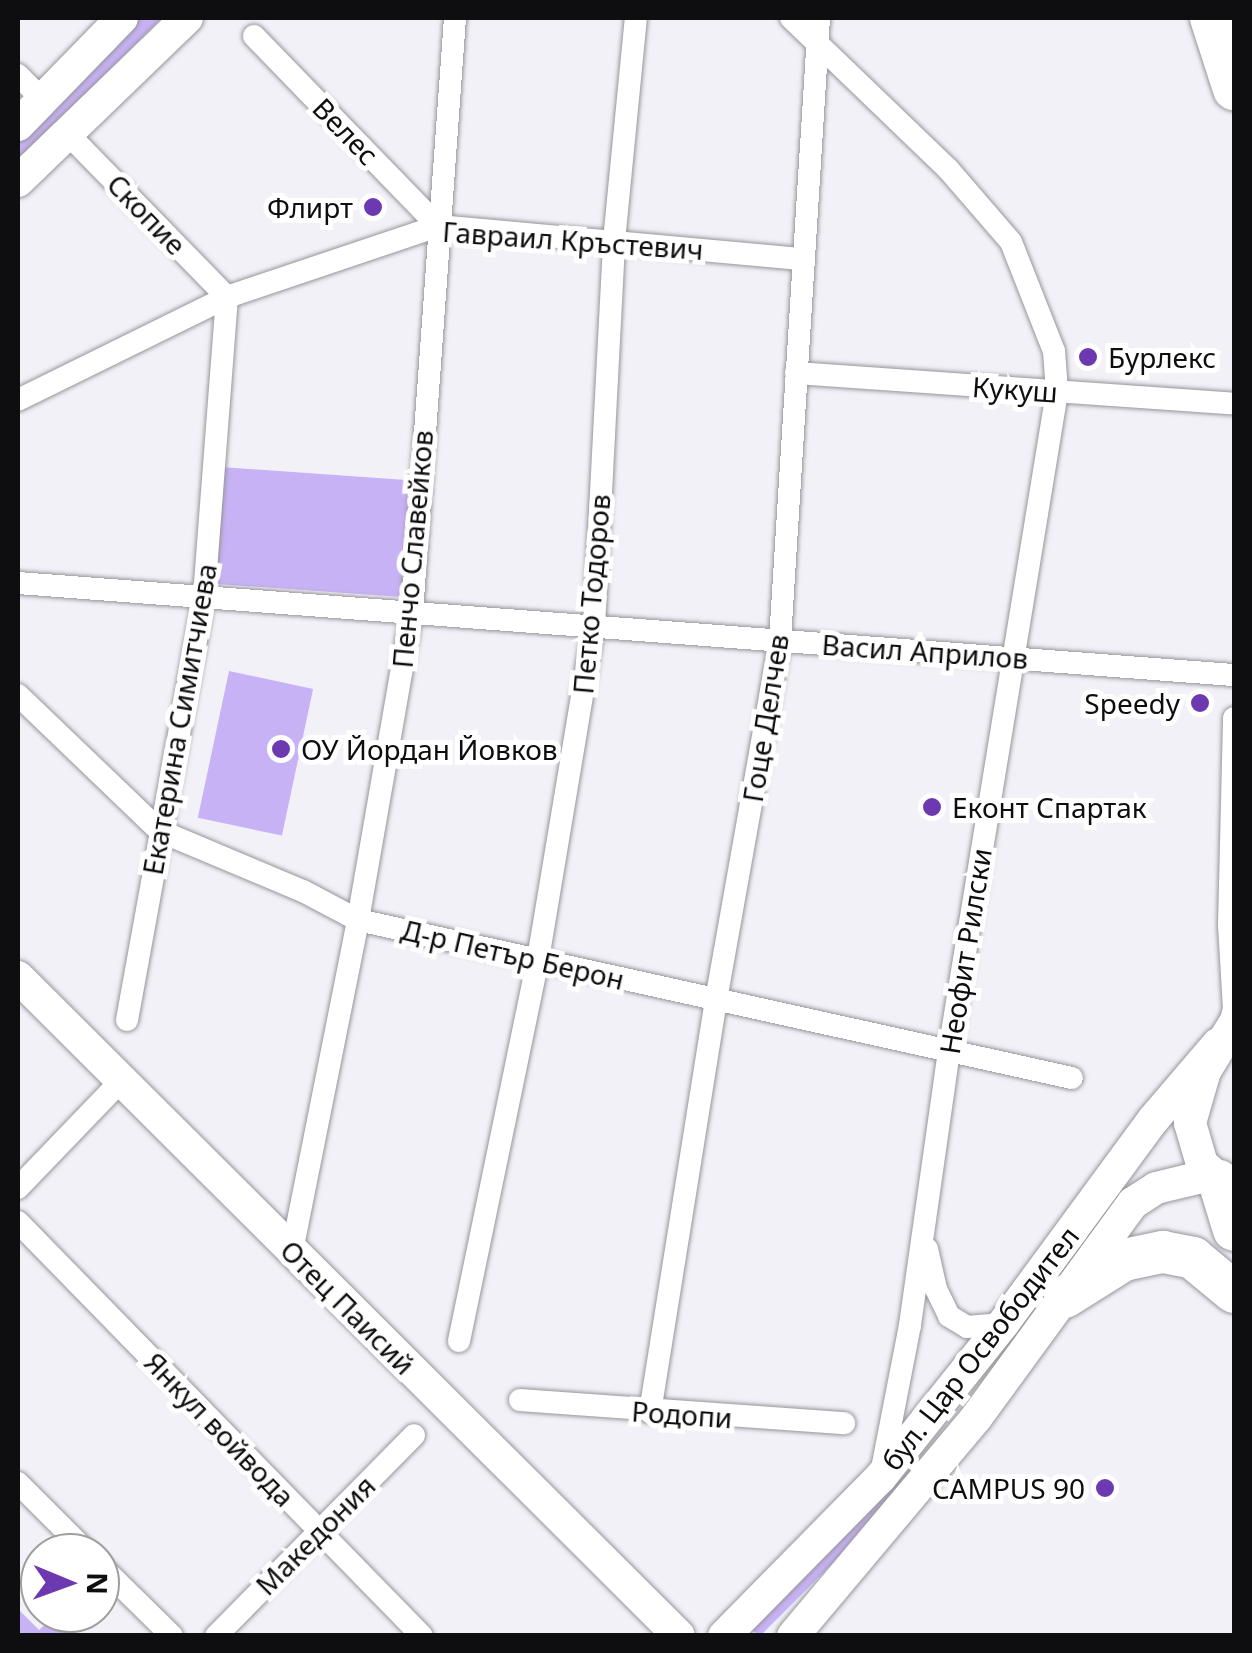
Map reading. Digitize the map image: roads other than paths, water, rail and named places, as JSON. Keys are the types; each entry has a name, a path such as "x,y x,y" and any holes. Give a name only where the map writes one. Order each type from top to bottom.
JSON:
{"highway":[{"path":"1200,18 1232,80"},
{"path":"1211,18 1232,80"},
{"path":"1221,1182 1234,1230"},
{"path":"1066,1297 1124,1260 1163,1252 1193,1258 1234,1292"}],"main road":[{"path":"18,125 122,18"},
{"path":"18,181 187,18"},
{"name":"Отец Паисий","path":"18,977 679,1636"},
{"path":"1221,1182 1196,1152 1190,1123 1227,1033"},
{"name":"бул. Цар Освободител","path":"724,1636 880,1478 1003,1324 1153,1120 1227,1033"},
{"name":"бул. Цар Освободител","path":"793,1636 934,1472 1132,1203 1156,1188 1221,1182"}],"street":[{"name":"Пенчо Славейков","path":"292,1252 358,920 412,612 455,18"},
{"name":"Петко Тодоров","path":"459,1340 538,959 594,626 614,241 636,18"},
{"name":"Неофит Рилски","path":"791,18 948,169 1011,242 1054,351 1057,392 949,1051 924,1236 880,1478"},
{"name":"Гоце Делчев","path":"650,1412 716,1000 780,640 819,18"},
{"name":"Велес","path":"254,36 438,226"},
{"path":"18,75 43,100"},
{"name":"Скопие","path":"66,132 227,297"},
{"name":"Гавраил Кръстевич","path":"18,400 227,297 438,226 804,259"},
{"name":"Екатерина Симитчиева","path":"127,1020 204,596 227,297"},
{"name":"Кукуш","path":"796,373 1234,404"},
{"name":"Васил Априлов","path":"18,583 1234,675"},
{"name":"Д-р Петър Берон","path":"18,695 160,831 303,891 358,920 1072,1078"},
{"path":"1227,1033 1234,1009 1229,925 1234,718"},
{"path":"18,1188 122,1080"},
{"name":"Янкул войвода","path":"18,1222 422,1636"},
{"name":"Неофит Рилски","path":"924,1236 936,1288 950,1316 968,1327 1003,1324"},
{"name":"Родопи","path":"520,1400 844,1423"},
{"name":"Македония","path":"216,1636 414,1436"},
{"path":"18,1483 68,1533"},
{"path":"120,1585 172,1636"}],"place":[{"name":"Флирт","path":"373,207"},
{"name":"Бурлекс","path":"1088,357"},
{"name":"Speedy","path":"1200,703"},
{"name":"ОУ Йордан Йовков","path":"281,749"},
{"name":"Еконт Спартак","path":"932,807"},
{"name":"CAMPUS 90","path":"1105,1488"}]}
